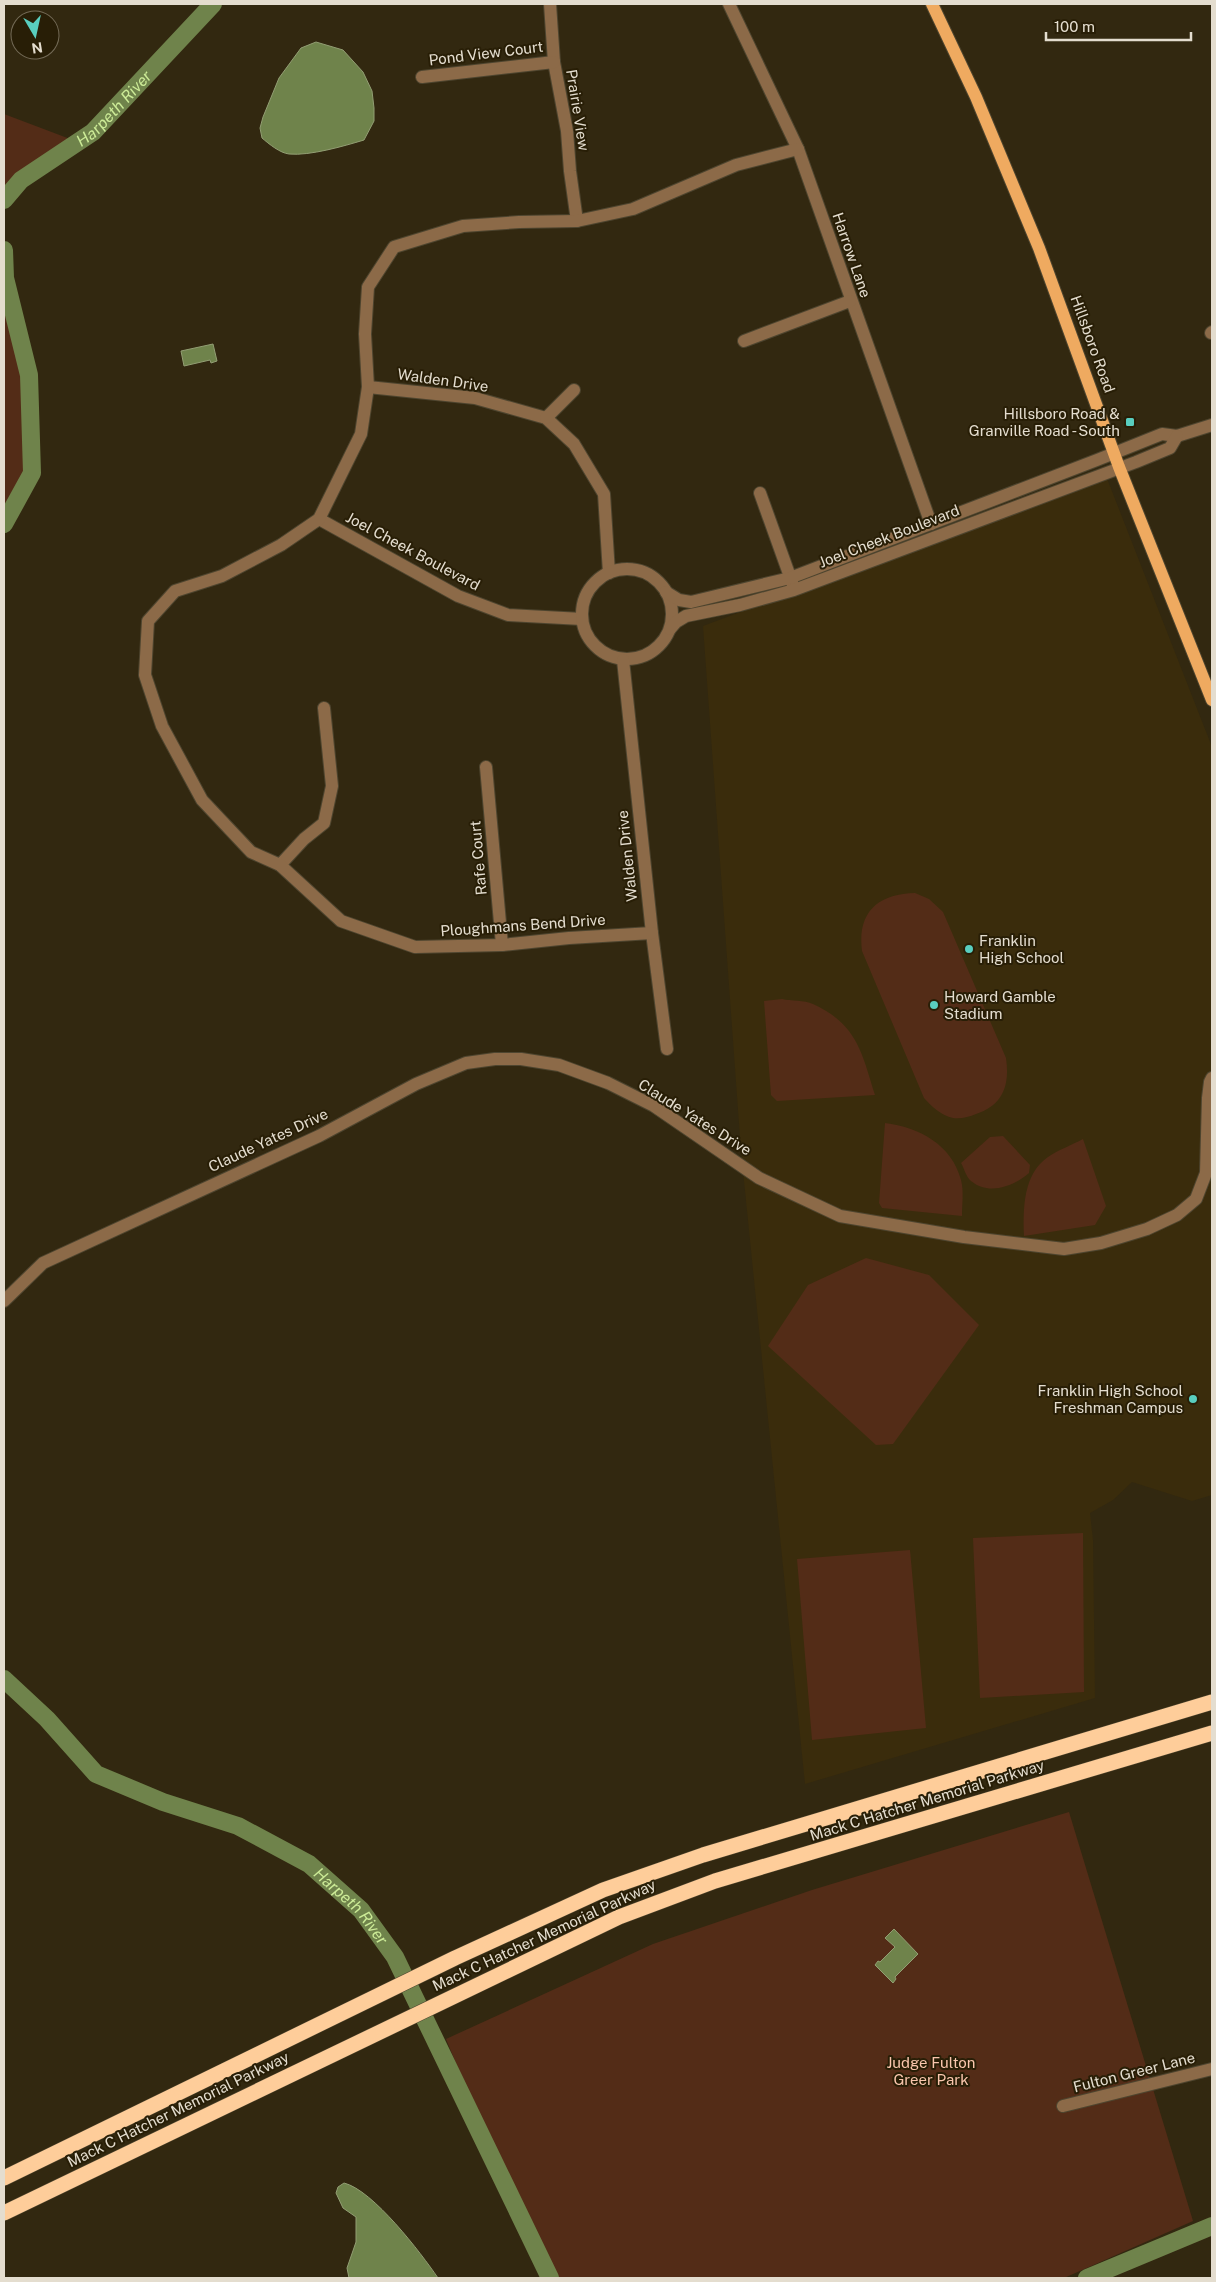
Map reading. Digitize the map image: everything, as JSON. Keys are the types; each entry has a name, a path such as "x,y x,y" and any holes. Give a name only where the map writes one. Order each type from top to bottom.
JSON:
{"highway":[{"name":"Mack C Hatcher Memorial Parkway","path":"4,2178 455,1958 603,1890 702,1855 1212,1702"},
{"name":"Mack C Hatcher Memorial Parkway","path":"4,2213 469,1987 619,1917 706,1884 1212,1733"}],"main road":[{"name":"Hillsboro Road","path":"932,4 976,97 1039,248 1119,467 1212,700"}],"street":[{"name":"Prairie View","path":"550,4 554,62 567,131 577,221"},
{"name":"Harrow Lane","path":"729,4 798,149 931,524"},
{"name":"Pond View Court","path":"422,77 554,62"},
{"name":"Ploughmans Bend Drive","path":"652,933 568,938 502,945 415,947 341,921 280,865 251,852 202,800 162,726 145,675 148,621 175,591 222,576 281,545 319,519 361,434 368,387 366,334 368,287 394,247 463,226 577,221 633,209 736,165 798,149"},
{"path":"744,341 850,300"},
{"name":"Walden Drive","path":"368,387 475,398 546,418 574,444 604,494 609,573"},
{"path":"546,418 574,390"},
{"path":"1177,436 1212,425"},
{"name":"Joel Cheek Boulevard","path":"666,592 678,600 691,602 792,584 1170,448 1177,436 1162,434 1114,452 931,524 792,584 740,605 686,616 676,622 670,629"},
{"path":"1059,474 1066,487"},
{"path":"760,493 792,584"},
{"name":"Joel Cheek Boulevard","path":"319,519 466,599 508,615 582,618"},
{"path":"622,569 635,570 654,578 666,592 673,612 670,629 662,644 648,655 633,660 623,660 607,656 594,646 586,635 582,608 587,593 597,580 609,573 622,569"},
{"name":"Walden Drive","path":"623,660 652,933 667,1049"},
{"path":"280,865 304,839 324,823 332,786 324,708"},
{"name":"Rafe Court","path":"486,767 502,945"},
{"name":"Claude Yates Drive","path":"4,1301 43,1263 319,1136 416,1084 466,1063 495,1059 521,1059 559,1065 608,1084 654,1106 759,1178 840,1216 964,1237 1064,1248 1101,1243 1147,1229 1177,1215 1196,1199 1206,1173 1208,1098 1212,1078"},
{"name":"Fulton Greer Lane","path":"1063,2106 1212,2070"}],"shaded area":[{"path":"316,42 343,50 363,72 372,91 374,121 364,140 317,152 289,154 275,148 262,138 260,128 279,78 301,48"},
{"path":"213,344 217,361 211,363 210,360 184,366 181,351"},
{"name":"Franklin High School","path":"1106,476 1212,747 1212,1495 1192,1501 1132,1482 1113,1500 1090,1513 1093,1540 1095,1698 805,1784 741,1151 703,626"},
{"path":"894,1929 918,1954 895,1977 896,1979 893,1983 875,1965 895,1947 885,1938"},
{"path":"344,2183 356,2188 369,2197 396,2224 438,2278 349,2278 347,2268 356,2242 356,2217 343,2208 336,2193 338,2187"}],"green space":[{"path":"4,114 78,142 21,180 4,200"},
{"path":"4,250 5,278 29,375 32,473 4,524"},
{"name":"Howard Gamble Stadium","path":"915,893 929,899 943,912 1006,1058 1007,1077 1003,1093 993,1105 968,1117 949,1117 937,1110 924,1098 862,951 861,937 863,926 873,908 890,897"},
{"path":"782,999 813,1004 828,1012 849,1031 861,1053 875,1095 777,1101 771,1095 764,1001"},
{"path":"885,1123 898,1125 922,1134 942,1148 950,1157 957,1168 962,1184 962,1216 882,1208 879,1203"},
{"path":"1003,1136 1030,1165 1029,1173 1016,1182 1001,1187 986,1188 971,1181 961,1163 990,1137"},
{"path":"1083,1139 1106,1206 1095,1225 1024,1236 1026,1193 1034,1173 1048,1157"},
{"path":"866,1258 929,1275 979,1325 893,1444 876,1445 768,1346 808,1285"},
{"path":"1083,1533 1084,1692 980,1698 973,1538"},
{"path":"910,1550 926,1728 812,1740 797,1559"},
{"name":"Judge Fulton Greer Park","path":"1069,1812 1193,2221 1064,2278 550,2278 512,2200 446,2039 653,1944 812,1890"}],"waterway":[{"name":"Harpeth River","path":"4,200 21,180 93,132 213,4"},
{"name":"Harpeth River","path":"4,250 5,278 29,375 32,473 4,524"},
{"name":"Harpeth River","path":"4,1679 47,1719 96,1774 163,1802 238,1826 309,1864 361,1910 395,1957 550,2278"},
{"name":"Harpeth River","path":"1087,2278 1212,2226"}],"place":[{"name":"Hillsboro Road & Granville Road - South","path":"1130,422"},
{"name":"Franklin High School","path":"969,949"},
{"name":"Howard Gamble Stadium","path":"934,1005"},
{"name":"Franklin High School Freshman Campus","path":"1193,1399"}]}
